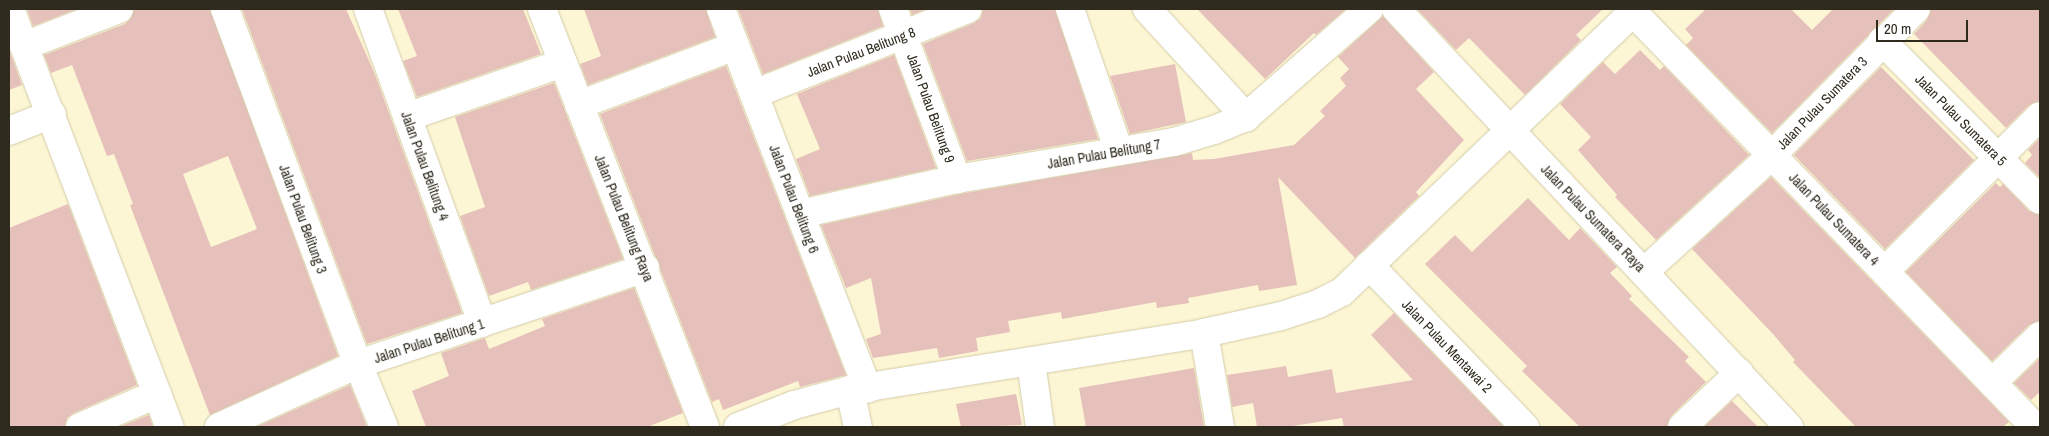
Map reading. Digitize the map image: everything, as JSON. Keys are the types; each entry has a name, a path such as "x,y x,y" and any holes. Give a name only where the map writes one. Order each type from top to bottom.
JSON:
{"street":[{"path":"10,9 52,114 170,427"},
{"path":"24,46 119,9"},
{"name":"Jalan Pulau Belitung 3","path":"226,9 358,364 384,427"},
{"name":"Jalan Pulau Belitung 4","path":"368,9 482,323"},
{"name":"Jalan Pulau Belitung Raya","path":"542,9 645,268 705,427"},
{"name":"Jalan Pulau Belitung 6","path":"721,9 800,214 859,390 858,427"},
{"name":"Jalan Pulau Belitung 9","path":"893,9 957,179"},
{"name":"Jalan Pulau Belitung 8","path":"754,94 968,9"},
{"path":"1070,9 1119,151"},
{"path":"1147,9 1246,117"},
{"name":"Jalan Pulau Belitung 7","path":"800,214 957,179 1174,142 1246,117 1368,9"},
{"name":"Jalan Pulau Sumatera Raya","path":"1396,9 1789,427"},
{"name":"Jalan Pulau Sumatera 3","path":"1644,272 1772,155 1882,41 1916,9"},
{"path":"738,427 794,405 859,390 1204,333 1281,316 1318,304 1342,292 1635,10"},
{"name":"Jalan Pulau Sumatera 4","path":"1635,10 1772,155 2035,427"},
{"name":"Jalan Pulau Sumatera 5","path":"1882,41 2040,200"},
{"path":"579,104 735,46"},
{"path":"407,117 562,63"},
{"path":"9,131 52,114"},
{"path":"1885,271 2040,116"},
{"name":"Jalan Pulau Mentawai 2","path":"1369,265 1511,423"},
{"name":"Jalan Pulau Belitung 1","path":"219,427 358,364 645,268"},
{"path":"1204,333 1220,427"},
{"path":"1992,383 2040,336"},
{"path":"1031,362 1040,427"},
{"path":"1682,427 1739,373"},
{"path":"80,427 157,394"}],"building":[{"path":"27,9 77,9 33,26"},
{"path":"134,9 210,9 338,356 210,415 130,205 133,204 114,154 107,156 72,65 51,73 44,55 125,24 131,18","holes":["228,156 257,229 211,247 183,174"]},
{"path":"242,9 346,9 374,72 462,313 367,344"},
{"path":"398,9 523,9 541,54 417,97 403,61 417,56"},
{"path":"584,9 706,9 715,37 588,85 580,64 601,56"},
{"path":"738,9 878,9 883,26 763,74"},
{"path":"910,9 926,9 912,15"},
{"path":"983,9 1055,9 1098,139 967,161 923,44 974,23 981,18"},
{"path":"1197,9 1346,9 1316,35 1314,33 1265,79"},
{"path":"1417,9 1603,9 1576,35 1581,40 1525,95 1469,38 1456,50"},
{"path":"1706,9 1791,9 1812,30 1833,9 1894,9 1772,133 1686,45 1693,38 1685,29"},
{"path":"1931,9 2040,9 2040,101 2029,105 2006,128 1914,34 1927,20"},
{"path":"1383,16 1434,72 1416,89 1464,140 1416,192 1419,196 1355,258 1278,177 1297,285 1259,291 1258,285 1188,298 1189,303 1157,308 1156,302 1062,319 1061,312 1008,321 1010,332 976,338 978,351 939,358 937,348 873,358 866,339 881,334 871,278 846,288 821,225 960,194 1192,153 1193,160 1214,159 1294,145 1325,116 1320,111 1346,86 1340,78 1349,69 1338,57"},
{"path":"9,49 22,85 9,90"},
{"path":"1640,50 1660,70 1664,66 1749,155 1656,240 1615,197 1617,195 1578,150 1591,137 1560,104 1603,62 1615,74"},
{"path":"894,55 936,168 810,196 796,159 820,149 797,94"},
{"path":"1175,64 1186,122 1130,134 1110,76"},
{"path":"726,66 846,375 800,387 798,381 723,410 719,399 712,402 600,114"},
{"path":"1881,67 1974,160 1885,249 1794,155"},
{"path":"554,83 623,259 531,290 528,282 489,296 460,216 485,207 455,117"},
{"path":"2040,138 2040,178 2025,163 2032,155 2028,150"},
{"path":"1771,177 2009,422 2003,427 1856,427 1793,362 1795,360 1773,334 1692,249"},
{"path":"1996,183 2000,187 2003,184 2029,211 2040,215 2040,321 2029,325 1992,361 1906,272"},
{"path":"1528,198 1569,240 1580,228 1583,231 1617,267 1610,273 1632,296 1629,299 1689,357 1685,361 1706,382 1671,416 1667,427 1580,427 1522,371 1527,366 1425,264 1455,235 1472,252"},
{"path":"68,204 137,385 74,413 67,418 65,427 9,427 9,228"},
{"path":"634,288 683,413 647,427 426,427 412,391 449,376 441,353 485,338 489,349 545,326 542,319"},
{"path":"1394,313 1504,427 1344,427 1342,418 1287,427 1257,427 1253,403 1232,407 1227,375 1286,366 1288,377 1332,369 1336,393 1413,380 1371,335"},
{"path":"2040,358 2040,392 2031,400 2014,383"},
{"path":"1194,368 1204,427 1086,427 1079,388"},
{"path":"350,385 367,427 256,427"},
{"path":"1016,394 1022,425 961,427 956,404"},
{"path":"1732,401 1758,427 1704,427"},
{"path":"149,415 153,427 119,427"}]}
